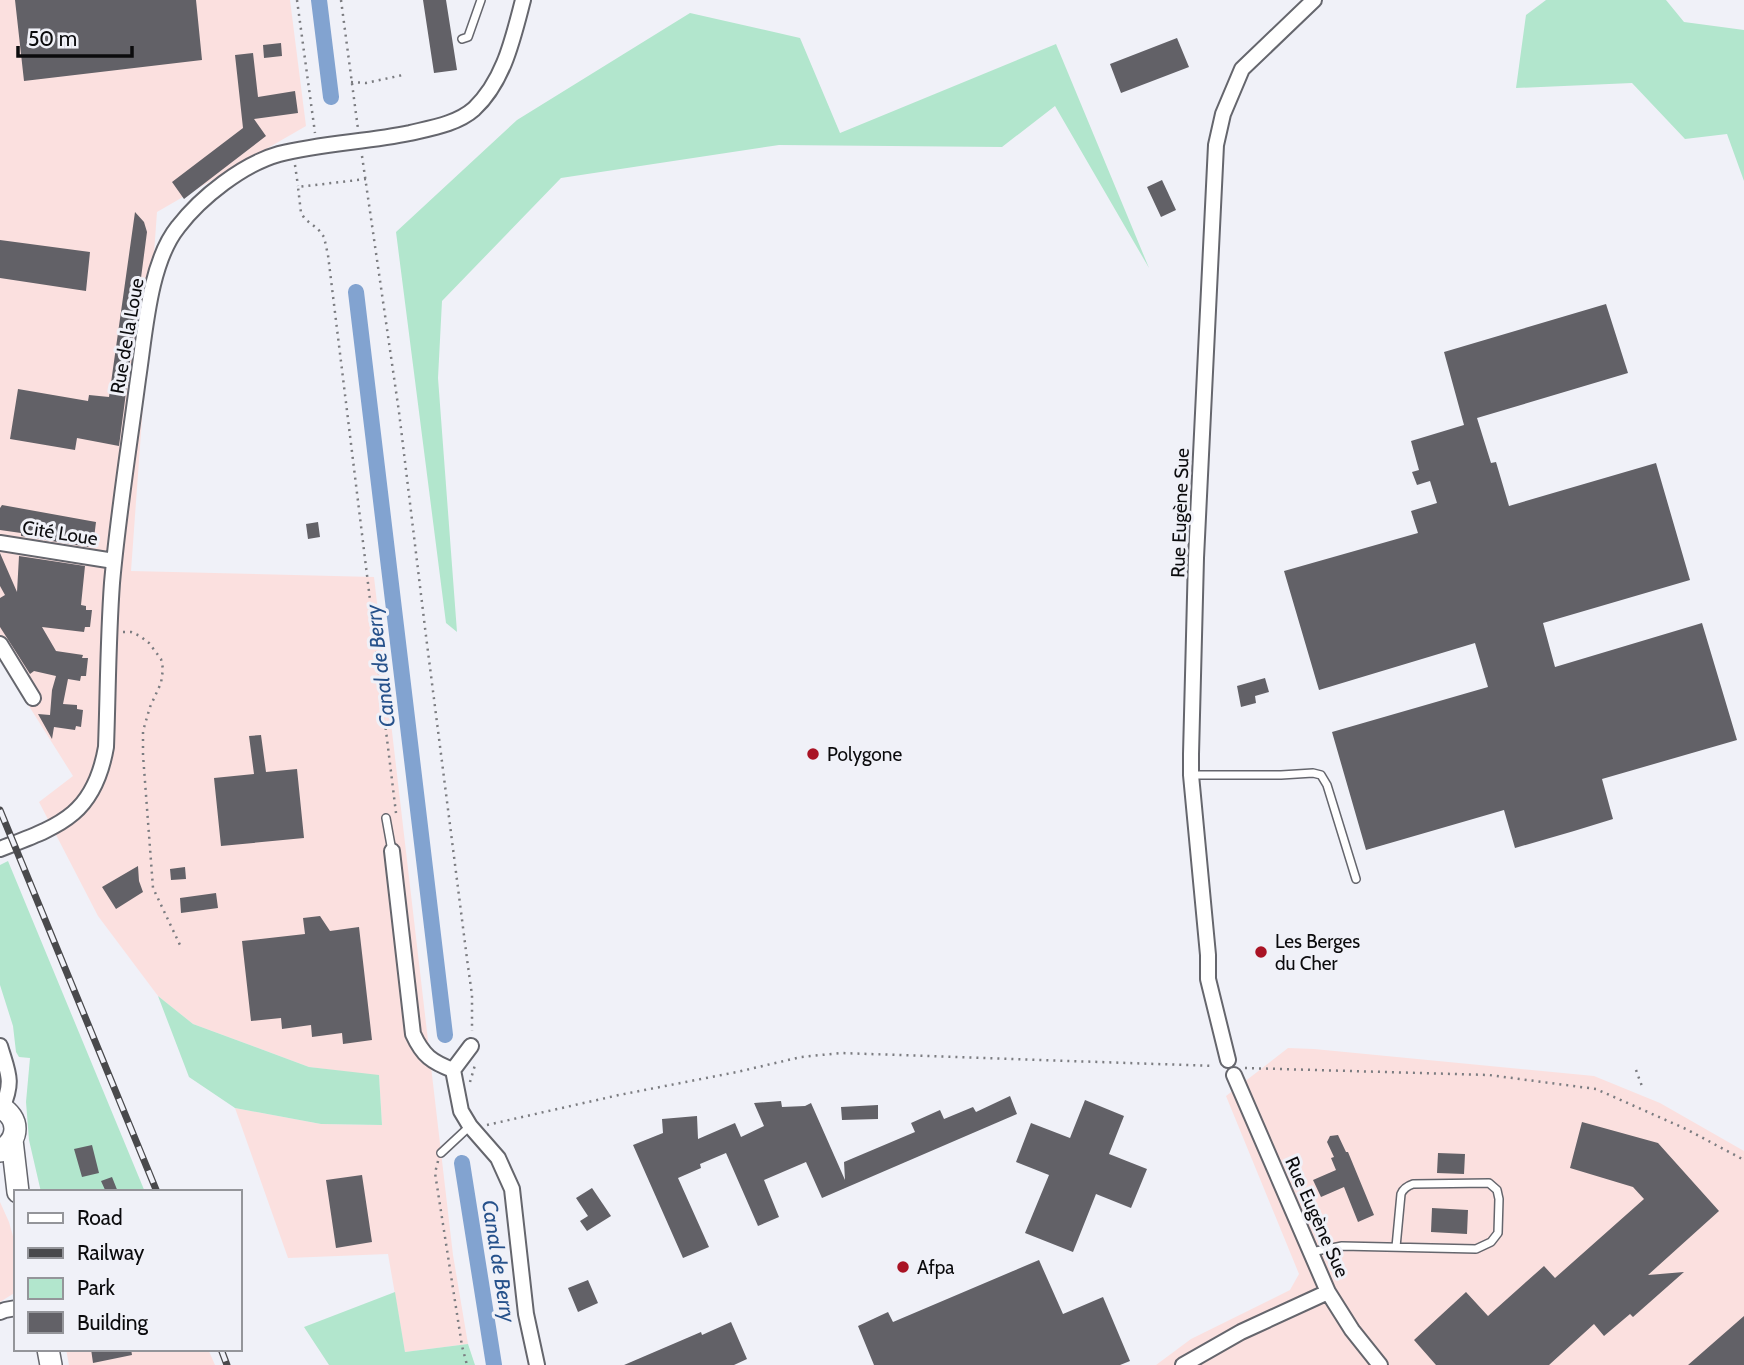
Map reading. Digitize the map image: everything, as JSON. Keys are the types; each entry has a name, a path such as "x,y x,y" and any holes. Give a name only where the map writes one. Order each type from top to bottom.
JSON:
{"main road":[{"path":"1,1107 15,1125 15,1133 6,1145 17,1190"},
{"path":"0,1173 14,1198"}],"street":[{"name":"Rue de la Loue","path":"0,849 63,821 84,803 98,780 106,747 114,561 148,310 162,256 176,228 208,196 242,170 258,162 279,154 434,128 473,110 499,76 523,0"},
{"name":"Rue Eugène Sue","path":"1314,0 1242,69 1223,114 1216,145 1196,558 1191,775 1208,979 1233,1068 1328,1292 1352,1330 1380,1365"},
{"name":"Cité Loue","path":"0,543 114,561"},
{"path":"0,644 33,698"},
{"path":"392,851 413,1034 426,1056 453,1070"},
{"path":"0,1046 10,1084 9,1093 1,1107"},
{"path":"471,1046 453,1070 461,1111 478,1126 498,1158 512,1189 526,1314 537,1365"},
{"path":"1183,1365 1241,1332 1328,1292"}],"lane":[{"path":"462,39 468,37 481,0"},
{"path":"1191,775 1321,775 1328,785 1356,880"},
{"path":"386,818 392,851"},
{"path":"441,1153 478,1126"},
{"path":"1310,1252 1342,1246 1476,1249 1492,1242 1499,1233 1497,1190 1489,1183 1408,1186 1401,1194 1395,1247"}],"path":[{"path":"297,0 317,147"},
{"path":"341,0 399,412 472,995 471,1046 475,1065 469,1084"},
{"path":"351,82 366,83 403,75"},
{"path":"295,164 301,213 324,237 328,255 396,815"},
{"path":"298,187 366,179"},
{"path":"109,631 131,632 140,636 161,659 162,683 150,707 143,731 143,755 153,888 180,945"},
{"path":"478,1126 801,1057 841,1053 1213,1066"},
{"path":"1233,1068 1489,1075 1596,1089 1686,1129 1744,1160"},
{"path":"1636,1070 1643,1089"},
{"path":"441,1153 435,1173 467,1365"}],"shaded area":[{"path":"0,0 290,0 306,126 157,212 131,571 374,577 453,1255 468,1344 405,1352 388,1254 288,1258 235,1108 321,1124 382,1125 379,1076 309,1067 193,1024 158,996 98,916 39,802 73,776 0,660"},
{"path":"1288,1048 1594,1076 1660,1103 1744,1151 1744,1365 1156,1365 1191,1339 1290,1290 1299,1274 1226,1096"},
{"path":"0,1202 14,1240 14,1293 0,1302"},
{"path":"66,1351 209,1351 215,1365 69,1365"}],"green space":[{"path":"1546,0 1666,0 1684,22 1744,30 1744,181 1727,134 1685,139 1632,83 1516,88 1526,15"},
{"path":"690,13 800,38 840,133 1056,44 1149,268 1055,106 1002,147 779,145 561,178 442,301 438,378 457,632 446,623 396,232 517,120"},
{"path":"8,861 144,1190 41,1190 29,1140 26,1102 30,1058 19,1057 16,1052 13,1026 0,985 0,865"},
{"path":"158,996 193,1024 309,1067 379,1075 382,1125 321,1124 235,1108 189,1077"},
{"path":"395,1292 405,1352 468,1344 475,1365 329,1365 304,1327"}],"building":[{"path":"15,0 196,0 202,60 24,81"},
{"path":"423,0 446,0 457,70 434,73"},
{"path":"1177,38 1189,67 1121,93 1110,64"},
{"path":"281,43 282,56 264,58 263,45"},
{"path":"253,53 258,97 295,91 298,113 254,119 266,136 184,199 172,182 243,128 235,55"},
{"path":"1162,180 1176,210 1161,217 1147,187"},
{"path":"135,212 144,222 147,232 119,446 77,438 75,450 10,439 18,389 88,401 89,395 109,397"},
{"path":"0,240 90,252 86,291 0,278"},
{"path":"1606,304 1628,373 1477,418 1491,463 1496,462 1509,506 1656,463 1690,580 1543,623 1555,667 1702,623 1737,740 1602,779 1613,819 1574,831 1515,848 1504,810 1366,850 1332,732 1488,687 1475,643 1319,690 1284,571 1418,533 1411,511 1437,503 1430,481 1417,485 1412,472 1419,470 1411,441 1464,425 1444,352"},
{"path":"2,505 96,522 93,546 21,536 21,533 0,530"},
{"path":"318,522 320,537 308,539 306,524"},
{"path":"0,553 17,592 19,556 85,566 81,605 86,606 86,610 92,610 90,627 85,627 84,632 42,627 56,651 88,658 86,676 81,676 80,681 68,679 63,704 77,705 77,709 83,710 81,727 76,726 75,730 54,727 52,739 38,714 50,715 56,676 34,671 30,674 0,627 0,598 5,595 0,586"},
{"path":"1265,678 1269,692 1255,696 1256,703 1241,707 1237,686"},
{"path":"261,735 266,772 297,769 304,838 221,846 214,778 254,774 249,736"},
{"path":"138,866 143,892 116,909 102,887"},
{"path":"185,867 186,879 171,880 170,869"},
{"path":"216,893 218,908 181,913 180,898"},
{"path":"320,916 330,931 359,927 372,1040 343,1044 342,1033 312,1037 311,1025 282,1029 281,1018 251,1021 242,941 305,934 303,918"},
{"path":"1010,1096 1017,1114 822,1198 806,1162 764,1180 779,1217 758,1226 726,1153 700,1164 701,1168 678,1178 709,1247 683,1258 633,1145 663,1133 662,1119 697,1116 698,1139 735,1123 741,1137 764,1126 754,1103 781,1101 782,1107 805,1106 811,1103 845,1180 844,1162 915,1132 911,1123 940,1110 944,1119 973,1107 976,1112"},
{"path":"1085,1100 1124,1116 1109,1154 1147,1169 1131,1208 1096,1194 1073,1252 1025,1233 1049,1175 1016,1162 1031,1123 1070,1138"},
{"path":"878,1105 878,1119 842,1120 841,1107"},
{"path":"1582,1122 1658,1143 1719,1211 1648,1275 1684,1272 1633,1317 1630,1314 1604,1336 1594,1324 1549,1365 1436,1365 1414,1340 1466,1292 1488,1316 1544,1266 1555,1278 1644,1199 1633,1187 1570,1168"},
{"path":"1338,1135 1348,1152 1374,1215 1358,1222 1344,1187 1321,1197 1313,1180 1336,1170 1327,1142 1330,1136"},
{"path":"92,1145 99,1173 82,1177 74,1149"},
{"path":"1438,1153 1465,1154 1464,1174 1437,1173"},
{"path":"362,1175 372,1242 336,1248 326,1180"},
{"path":"112,1177 117,1190 105,1190 101,1181"},
{"path":"592,1188 611,1216 587,1231 580,1221 588,1216 576,1198"},
{"path":"1432,1208 1468,1210 1467,1234 1431,1232"},
{"path":"1039,1260 1063,1314 1103,1297 1130,1361 1120,1365 874,1365 858,1326 888,1312 893,1322"},
{"path":"588,1280 598,1303 578,1312 568,1288"},
{"path":"1744,1316 1744,1365 1688,1365"},
{"path":"731,1322 747,1359 734,1365 624,1365 701,1332 702,1335"},
{"path":"91,1351 131,1351 132,1355 93,1363"}],"waterway":[{"name":"Canal de Berry","path":"319,0 331,97"},
{"name":"Canal de Berry","path":"356,292 445,1035"},
{"name":"Canal de Berry","path":"462,1163 494,1365"}],"railway":[{"path":"0,810 156,1190"},
{"path":"222,1351 227,1365"}],"place":[{"name":"Polygone","path":"813,754"},
{"name":"Les Berges du Cher","path":"1261,952"},
{"name":"Afpa","path":"903,1267"}]}
